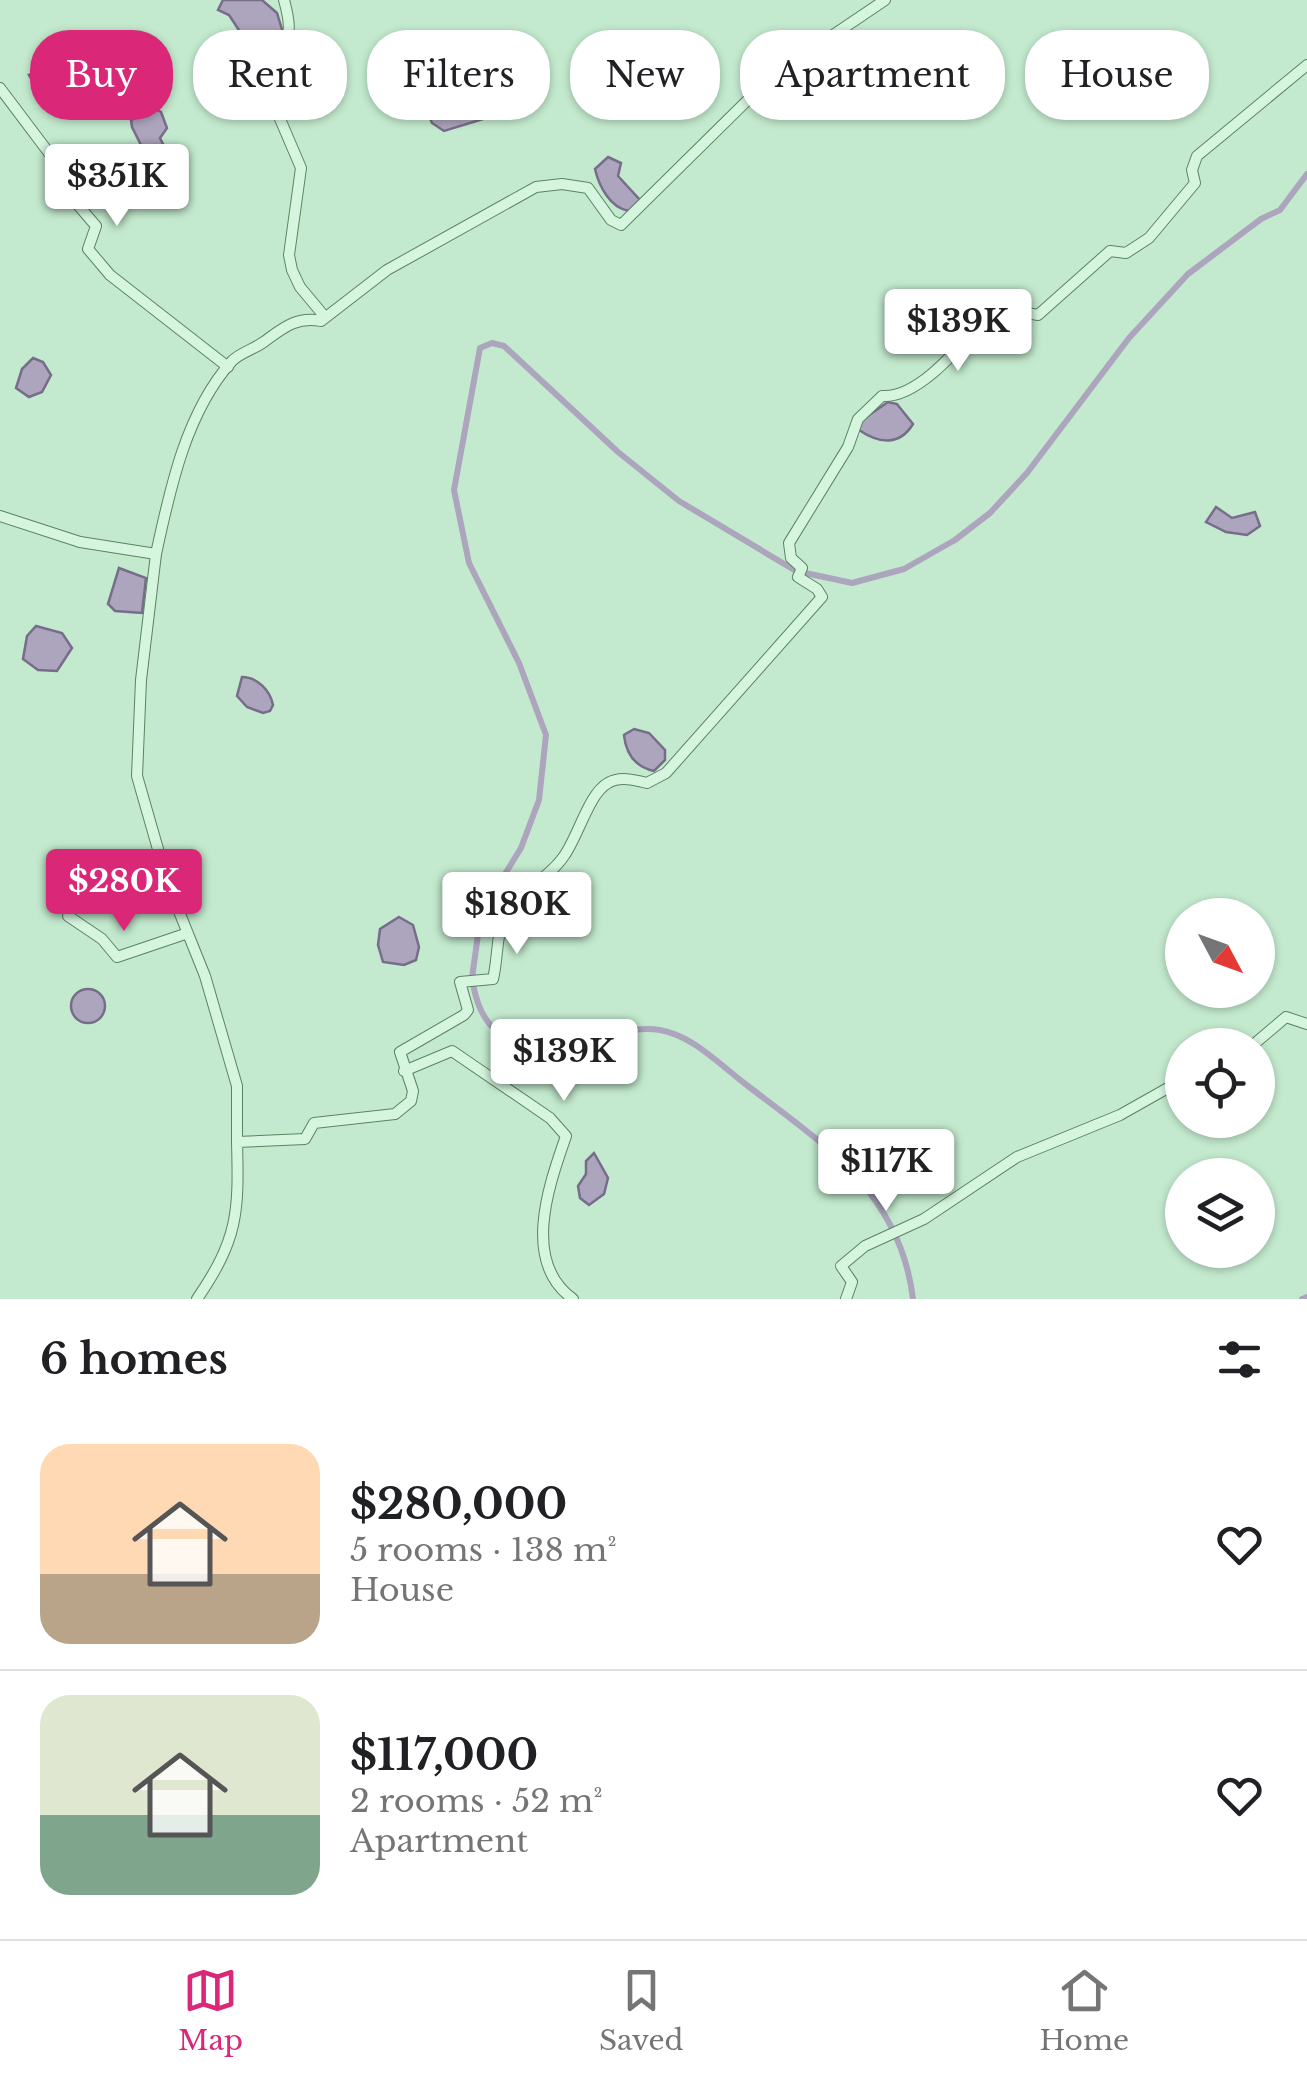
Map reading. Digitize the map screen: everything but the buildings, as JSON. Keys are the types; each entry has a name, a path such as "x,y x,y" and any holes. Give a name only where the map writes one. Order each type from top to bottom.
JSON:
{"street":[{"path":"284,0 288,37 260,50 254,58 301,168 290,244 292,270 325,317"},
{"path":"197,1299 228,1248 237,1220 237,1086 205,976 185,934 137,776 141,680 156,554 170,492 198,413 234,359 283,326 325,317 387,270 536,188 562,184 588,188 611,220 622,225 771,77 886,0"},
{"path":"237,1142 305,1138 314,1123 395,1114 413,1098 399,1055 404,1048 464,1015 468,1010 458,987 460,982 493,979 505,916 518,898 540,884 564,857 596,794 609,782 628,779 647,784 661,777 822,598 800,573 789,549 792,532 848,448 852,428 866,410 882,396 893,397 918,387 996,307 1038,314 1110,251 1126,253 1149,238 1195,182 1192,170 1196,156 1307,64"},
{"path":"0,88 61,169 78,205 96,226 88,249 110,276 228,368"},
{"path":"0,516 80,542 156,554"},
{"path":"68,916 102,939 117,956 185,934"},
{"path":"1274,1028 1286,1018 1307,1024"},
{"path":"404,1072 452,1052 550,1118 566,1136 548,1190 542,1231 557,1288 573,1299"},
{"path":"846,1299 852,1282 842,1266 865,1246 924,1220 1017,1157 1120,1115 1165,1090"}],"shaded area":[{"path":"223,0 262,0 277,13 282,30 239,30 229,15 218,10"},
{"path":"131,120 164,120 167,128 160,138 171,160 165,169 156,171 152,167"},
{"path":"431,120 480,120 444,131"},
{"path":"608,157 621,163 618,176 640,200 629,211 611,201 599,182 595,169"},
{"path":"165,169 175,170 185,202 168,198 159,182"},
{"path":"33,358 43,362 51,375 42,392 29,397 16,388 22,369"},
{"path":"888,402 897,404 913,424 907,431 888,440 859,430 859,422"},
{"path":"1216,507 1232,518 1255,512 1260,526 1247,535 1226,532 1206,522"},
{"path":"119,568 146,578 142,613 115,611 108,604"},
{"path":"36,626 62,633 72,648 57,671 38,670 23,659 27,636"},
{"path":"242,677 253,679 266,690 273,705 270,711 263,713 247,707 237,696"},
{"path":"634,729 649,733 665,750 665,760 654,771 637,763 627,748 624,735"},
{"path":"87,871 97,876 102,890 92,904 73,911 51,902 61,887"},
{"path":"399,917 413,925 419,947 416,960 404,965 383,962 378,945 380,929"},
{"path":"88,989 100,994 105,1006 100,1018 88,1023 76,1018 71,1006 76,994"},
{"path":"594,1153 608,1178 604,1194 589,1205 580,1198 578,1186 586,1174 586,1161"}],"waterway":[{"path":"472,978 481,913 521,848 539,800 546,735 519,663 469,563 454,490 480,348 492,343 504,346 618,452 679,501 796,571 852,583 904,569 955,540 990,513 1027,473 1129,338 1188,274 1261,219 1280,210 1307,174"},
{"path":"473,984 484,1016 508,1038 651,1029 672,1033 705,1051 853,1173 892,1228 905,1261 913,1299"},
{"path":"1302,1299 1307,1297"}]}
